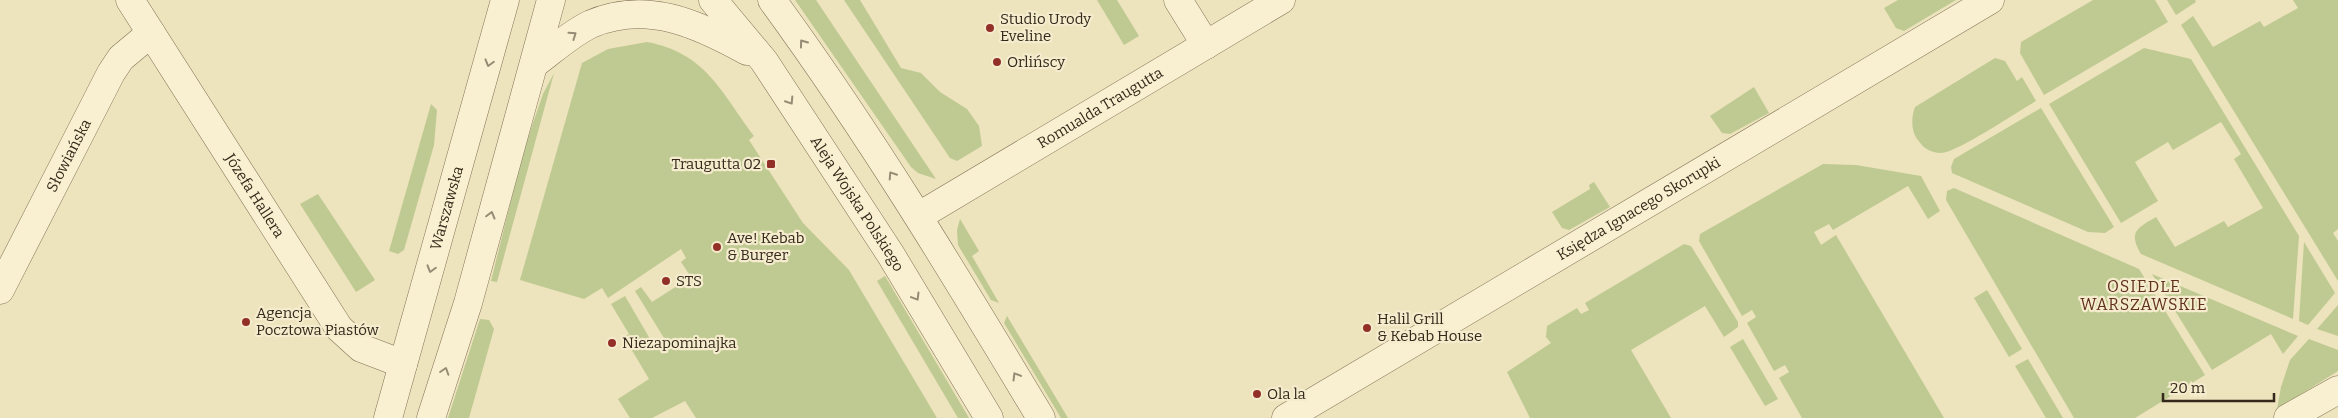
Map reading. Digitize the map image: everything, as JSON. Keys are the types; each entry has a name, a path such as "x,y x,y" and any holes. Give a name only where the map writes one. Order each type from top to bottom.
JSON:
{"street":[{"name":"Józefa Hallera","path":"130,0 339,328 360,348 404,364"},
{"name":"Warszawska","path":"388,418 505,0"},
{"path":"431,418 468,303 551,0"},
{"name":"Aleja Wojska Polskiego","path":"713,0 764,60 891,256 989,418"},
{"path":"772,0 832,82 919,216 1041,418"},
{"path":"1178,0 1206,45"},
{"name":"Romualda Traugutta","path":"919,216 1281,0"},
{"name":"Księdza Ignacego Skorupki","path":"1286,418 1990,0"},
{"path":"534,64 592,24 628,14 648,13 669,16 705,27 764,60"},
{"name":"Słowiańska","path":"0,290 111,73 121,58 151,33"},
{"path":"2288,418 2338,390"}],"green space":[{"path":"795,0 816,0 936,179 918,173 911,167"},
{"path":"844,0 860,0 901,68 921,73 940,92 967,109 979,126 982,146 957,161 950,158"},
{"path":"1097,0 1117,0 1139,36 1124,45"},
{"path":"1898,0 1956,0 1904,31 1896,28 1884,8"},
{"path":"2093,0 2155,0 2168,22 2044,95 2020,53 2021,42"},
{"path":"2167,0 2195,0 2196,2 2176,15"},
{"path":"2293,0 2338,0 2338,229 2333,233 2338,241 2338,281 2181,25 2193,16 2213,47 2260,21 2264,27 2298,8"},
{"path":"647,42 667,47 684,55 698,65 721,90 754,136 749,140 803,223 849,270 937,418 696,418 685,401 652,418 630,418 618,399 649,379 624,337 629,334 611,304 625,296 653,344 664,338 635,291 641,287 652,302 691,277 681,262 686,258 681,249 608,298 602,288 584,299 520,280 582,63 608,49"},
{"path":"2144,48 2191,59 2299,236 2293,319 2141,254 2137,247 2135,240 2136,231 2156,217 2175,247 2224,221 2228,227 2263,208 2234,159 2241,154 2221,122 2173,150 2168,142 2135,162 2158,201 2121,223 2049,104"},
{"path":"1995,58 2005,61 2017,81 2022,77 2036,101 1974,139 1949,151 1937,153 1925,148 1916,137 1913,129 1912,120 1915,107"},
{"path":"554,73 497,282 491,281 523,152 543,94"},
{"path":"1754,87 1769,113 1730,134 1722,133 1710,116"},
{"path":"431,104 437,110 434,145 404,250 398,254 389,251"},
{"path":"2041,108 2114,227 2105,233 2088,232 1952,173 1951,167 1954,159"},
{"path":"1823,164 1856,165 1921,176 1940,211 1928,219 1908,186 1833,230 1829,224 1814,232 1821,245 1836,235 1944,418 1802,418 1779,378 1789,372 1785,365 1774,371 1747,323 1756,317 1752,310 1742,316 1699,241 1700,234"},
{"path":"1594,182 1610,207 1569,230 1562,228 1552,212 1590,189 1589,185"},
{"path":"1954,188 2139,269 2205,375 2135,418 2074,418 1946,200 1947,191"},
{"path":"318,194 375,280 356,292 300,204"},
{"path":"960,219 979,251 972,256 999,303 991,300 958,245 957,230"},
{"path":"2304,242 2335,293 2308,325 2299,321"},
{"path":"1684,244 1691,246 1738,322 1738,327 1724,337 1705,306 1631,350 1671,418 1530,418 1507,372 1551,343 1546,337 1547,326 1577,308 1581,314 1589,310 1585,303"},
{"path":"2152,274 2298,336 2283,354 2271,334 2212,370"},
{"path":"885,276 969,418 958,418 877,281"},
{"path":"1987,290 2022,349 2009,357 1974,298"},
{"path":"2338,305 2338,336 2317,329"},
{"path":"1007,316 1068,418 1061,418 1004,323"},
{"path":"480,319 489,320 494,329 469,418 448,418"},
{"path":"1743,339 1778,399 1765,406 1730,347"},
{"path":"2309,339 2338,350 2338,371 2277,409 2281,387 2290,360"},
{"path":"2028,359 2063,418 2046,418 2015,366"}],"place":[{"name":"Studio Urody Eveline","path":"990,28"},
{"name":"Orlińscy","path":"997,62"},
{"name":"Traugutta 02","path":"771,164"},
{"name":"Ave! Kebab & Burger","path":"717,247"},
{"name":"STS","path":"666,281"},
{"name":"Agencja Pocztowa Piastów","path":"246,322"},
{"name":"Halil Grill & Kebab House","path":"1367,328"},
{"name":"Niezapominajka","path":"612,343"},
{"name":"Ola la","path":"1257,394"}],"district":[{"name":"OSIEDLE WARSZAWSKIE","path":"2144,295"}]}
